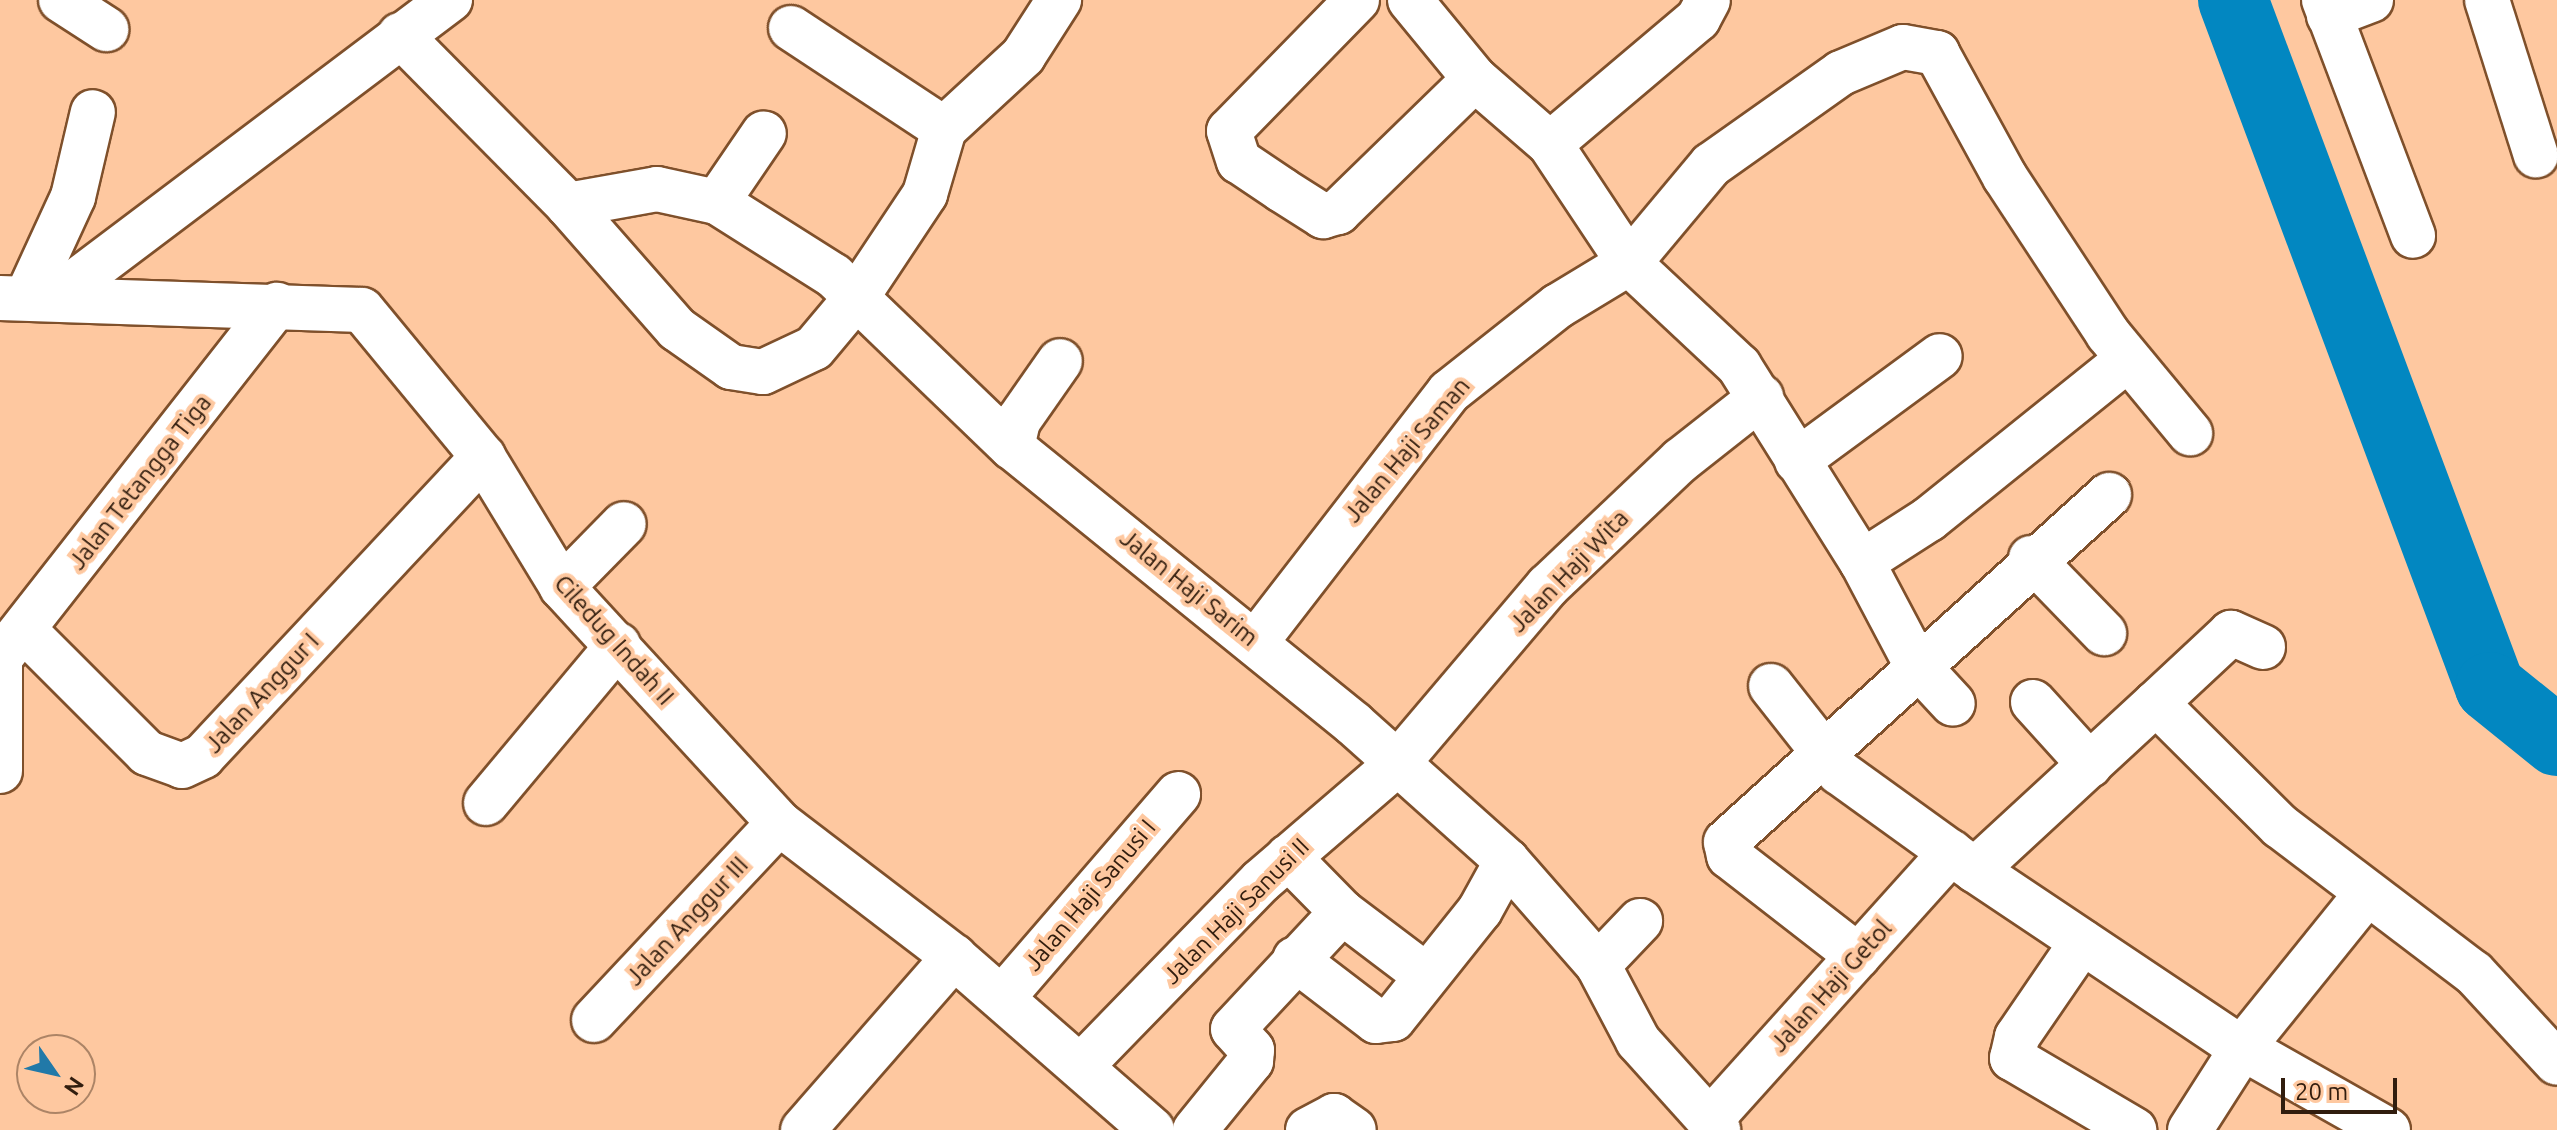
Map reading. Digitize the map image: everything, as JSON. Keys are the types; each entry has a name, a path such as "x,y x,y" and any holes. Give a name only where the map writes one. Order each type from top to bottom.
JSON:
{"street":[{"path":"61,0 106,29"},
{"path":"27,298 450,0"},
{"path":"400,35 568,205 638,291 731,367 785,367 814,348 856,298 925,194 944,129 1023,56 1059,0"},
{"path":"1357,0 1229,131 1239,161 1323,216 1338,212 1475,79"},
{"path":"1410,0 1475,79 1550,144 1629,263 1739,366 1862,562 1916,664 1953,704"},
{"path":"1550,144 1698,19 1708,0"},
{"path":"2371,0 2327,8 2413,236"},
{"path":"2487,0 2536,155"},
{"path":"791,28 944,129"},
{"name":"Jalan Haji Saman","path":"1255,643 1449,392 1558,306 1629,263 1711,165 1841,73 1921,47 1937,53 2005,177 2127,360 2190,433"},
{"path":"27,298 73,197 93,112"},
{"path":"717,202 764,133"},
{"name":"Jalan Haji Sarim","path":"568,205 657,189 717,202 834,276 1012,447 1255,643 1507,861 1598,965 1638,1041 1714,1124"},
{"name":"Ciledug Indah II","path":"27,298 362,310 483,457 562,587 779,823 954,957 1083,1064 1132,1123"},
{"name":"Jalan Tetangga Tiga","path":"8,647 277,305"},
{"path":"1797,461 1940,356"},
{"path":"1862,562 1929,519 2127,360"},
{"path":"1012,447 1018,421 1060,361"},
{"name":"Jalan Haji Wita","path":"1396,765 1548,586 1681,460 1761,397"},
{"name":"Jalan Anggur I","path":"8,647 147,753 182,766 203,756 483,457"},
{"path":"1858,956 1725,848 1821,749 2031,558 2109,495"},
{"path":"562,587 624,524"},
{"path":"2031,558 2104,633"},
{"name":"Jalan Haji Getol","path":"1714,1124 1858,956 1963,861 2090,765 2231,633 2263,647"},
{"path":"486,803 618,645"},
{"path":"2,763 8,647"},
{"path":"1771,686 1839,772 1963,861 2243,1047 2388,1130"},
{"path":"2033,702 2090,765"},
{"path":"2156,703 2280,826 2365,896 2474,973 2557,1063"},
{"name":"Jalan Haji Sanusi II","path":"1083,1064 1288,857 1396,765"},
{"name":"Jalan Haji Sanusi I","path":"1003,997 1178,794"},
{"name":"Jalan Anggur III","path":"594,1020 779,823"},
{"path":"1288,857 1342,912 1424,974"},
{"path":"1295,959 1376,1021 1393,1019 1424,974 1480,910 1507,861"},
{"path":"2190,1130 2243,1047 2365,896"},
{"path":"1195,1130 1251,1061 1252,1050 1233,1029 1342,912"},
{"path":"1598,965 1640,921"},
{"path":"2082,942 2017,1037 2012,1058 2134,1130"},
{"path":"803,1130 954,957"},
{"path":"1308,1130 1334,1116 1354,1130"}],"waterway":[{"path":"2233,0 2490,687 2557,741"}]}
